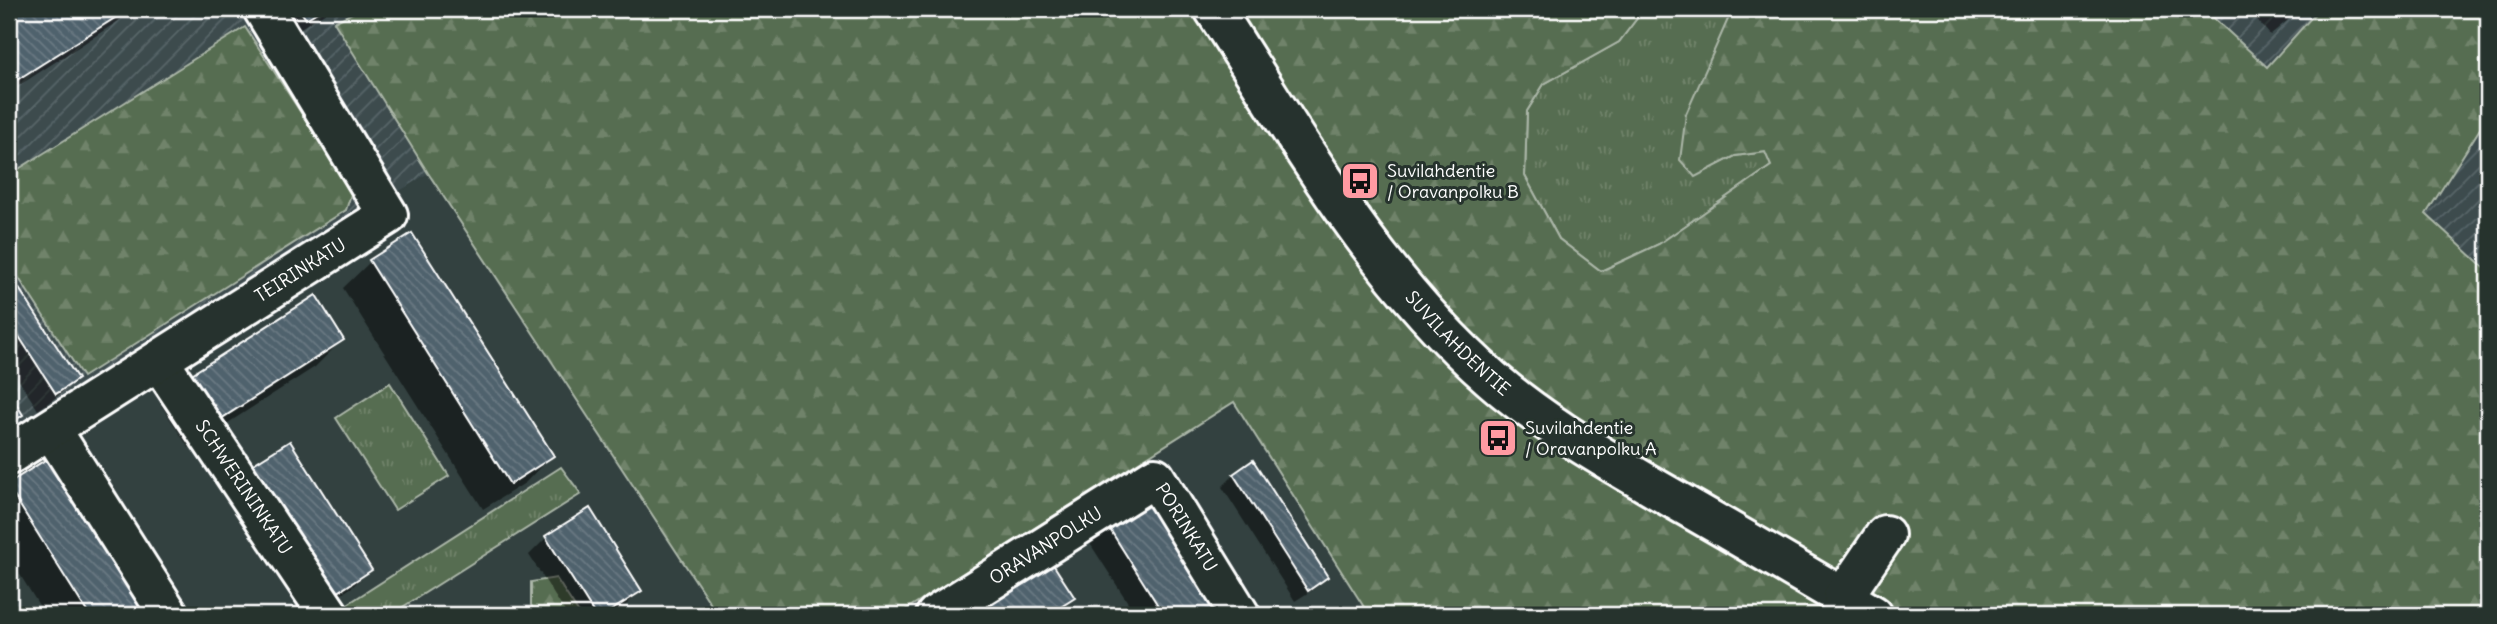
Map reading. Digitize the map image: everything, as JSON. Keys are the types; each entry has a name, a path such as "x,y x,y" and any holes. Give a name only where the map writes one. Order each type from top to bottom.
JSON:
{"street":[{"name":"TEIRINKATU","path":"9,455 388,215 263,9"},
{"name":"SUVILAHDENTIE","path":"1214,9 1338,204 1406,293 1457,347 1528,409 1594,452 1858,606"},
{"name":"SCHWERININKATU","path":"159,361 329,615"},
{"path":"51,429 169,615"},
{"name":"ORAVANPOLKU","path":"936,615 1155,477"},
{"name":"PORINKATU","path":"1155,477 1240,615"},
{"path":"1858,606 1885,534"}],"shaded area":[{"path":"9,9 360,9 335,22 428,173 9,440"},
{"path":"2204,9 2488,9 2488,271 2267,67"}],"green space":[{"path":"360,9 1644,9 1619,42 1544,84 1527,111 1525,176 1559,239 1601,271 1659,244 1771,166 1765,152 1735,156 1695,177 1680,160 1686,114 1729,17 1714,9 2204,9 2267,67 2319,9 2488,9 2488,116 2426,214 2488,271 2488,615 1369,615 1234,402 897,615 718,615 428,173 334,22"},
{"path":"1644,9 1714,9 1730,16 1710,61 1695,176 1735,156 1766,152 1771,166 1659,244 1601,271 1559,239 1525,176 1527,111 1544,84 1619,42"},
{"path":"245,27 352,191 346,210 83,377 9,263 9,175"},
{"path":"390,383 449,476 395,510 336,418"},
{"path":"561,467 581,494 390,615 349,615 343,607"},
{"path":"556,578 580,615 537,615 531,605 531,582"}],"building":[{"path":"9,9 129,9 9,85"},
{"path":"299,9 322,9 306,19"},
{"path":"412,233 554,456 510,484 369,260"},
{"path":"9,273 78,379 56,394 9,321"},
{"path":"316,295 344,340 216,422 187,377"},
{"path":"9,392 23,415 9,424"},
{"path":"290,441 372,570 329,598 247,468"},
{"path":"50,457 149,615 89,615 9,488 9,483"},
{"path":"1253,460 1328,577 1308,591 1233,474"},
{"path":"1149,495 1225,615 1164,615 1106,523"},
{"path":"590,508 642,591 604,615 595,615 545,536"},
{"path":"1049,558 1075,598 1048,615 960,615"}],"place":[{"name":"Suvilahdentie / Oravanpolku B","path":"1360,181"},
{"name":"Suvilahdentie / Oravanpolku A","path":"1498,438"}]}
